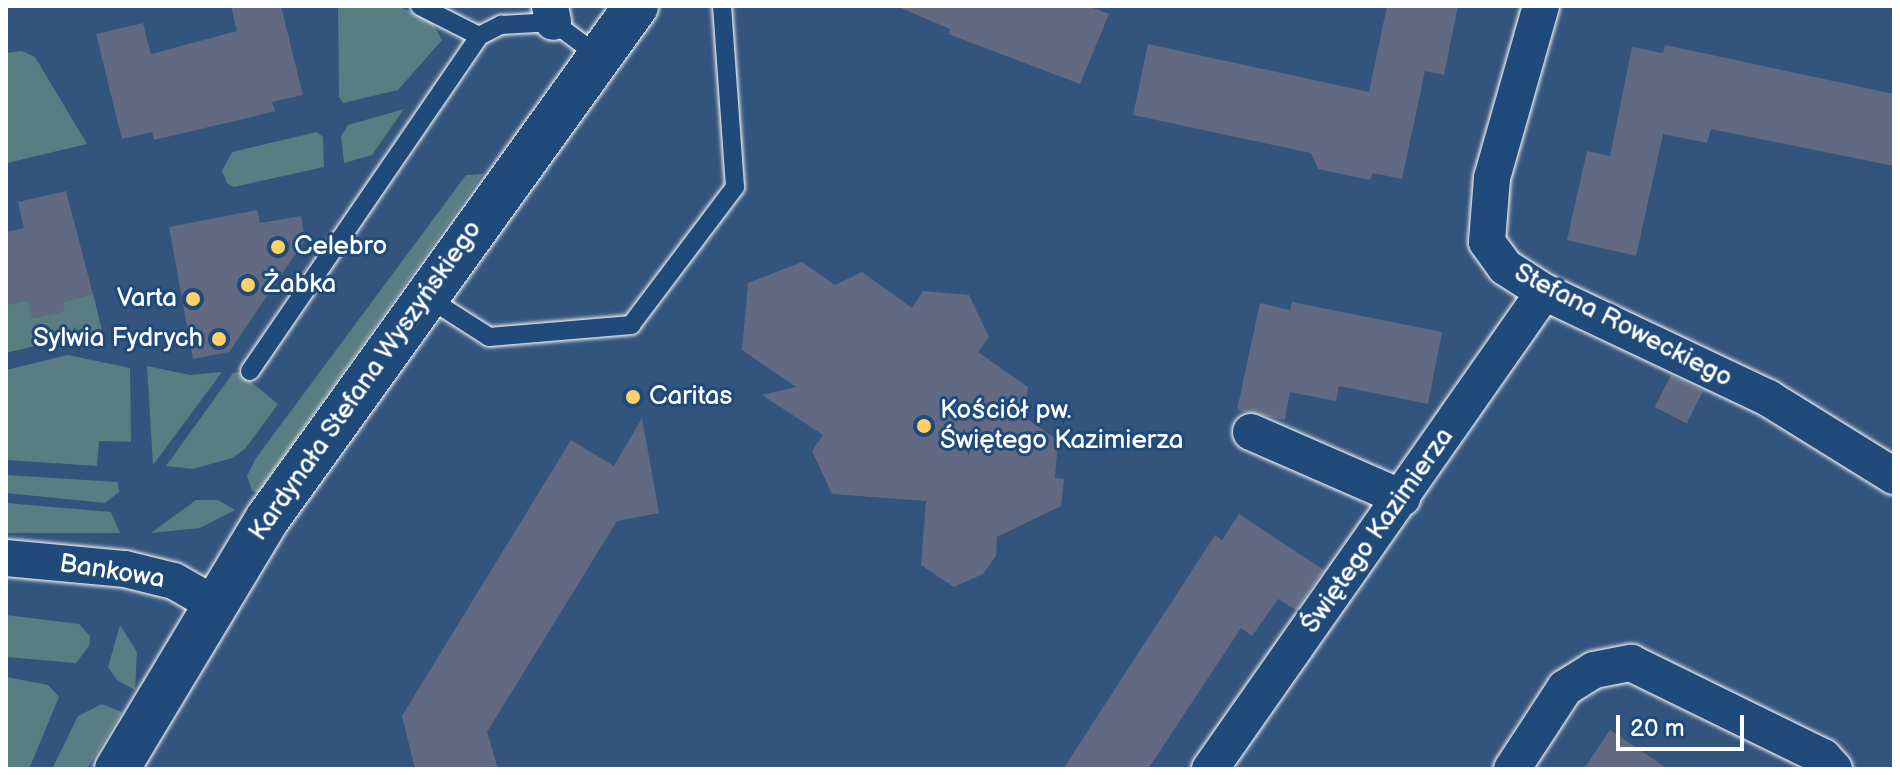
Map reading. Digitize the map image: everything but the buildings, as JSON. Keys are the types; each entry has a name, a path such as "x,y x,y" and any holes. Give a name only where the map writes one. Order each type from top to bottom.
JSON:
{"street":[{"name":"Kardynała Stefana Wyszyńskiego","path":"117,769 214,604 425,296 636,6"},
{"name":"Stefana Roweckiego","path":"1541,6 1492,178 1487,242 1505,267 1544,292 1768,398 1894,476"},
{"name":"Świętego Kazimierza","path":"1210,769 1544,292"},
{"path":"1251,432 1402,498"},
{"name":"Bankowa","path":"6,558 125,569 174,581 214,604"},
{"path":"1512,769 1565,688 1594,670 1631,663 1823,757 1834,769"}],"lane":[{"path":"420,6 479,36"},
{"path":"425,296 489,337 631,325 735,187 722,6"},
{"path":"250,371 479,36 501,25 552,14 600,57"}],"green space":[{"path":"338,6 398,6 432,22 442,40 398,90 343,103 339,97"},
{"path":"22,51 35,57 87,144 7,163 6,53"},
{"path":"404,109 372,155 344,163 341,136 348,125"},
{"path":"317,132 323,137 324,167 234,187 227,183 222,171 232,152"},
{"path":"483,174 258,492 252,491 247,476 256,458 466,175"},
{"path":"93,294 102,330 6,353 6,305 28,300 33,318 64,311 62,302"},
{"path":"68,355 130,368 131,442 99,441 97,466 6,460 6,370"},
{"path":"147,366 190,375 222,372 153,465"},
{"path":"239,372 278,404 245,449 232,458 193,469 166,466 233,373"},
{"path":"6,475 118,482 119,492 105,503 6,493"},
{"path":"196,500 218,500 235,510 200,528 151,533"},
{"path":"6,503 111,512 120,533 6,533"},
{"path":"6,615 79,624 90,636 89,646 76,663 6,657"},
{"path":"120,625 137,652 135,690 117,680 108,667"},
{"path":"6,677 48,685 59,697 29,769 6,769"},
{"path":"102,704 122,712 87,769 52,769 78,716"}],"place":[{"name":"Celebro","path":"278,247"},
{"name":"Żabka","path":"248,285"},
{"name":"Varta","path":"193,299"},
{"name":"Sylwia Fydrych","path":"219,339"},
{"name":"Caritas","path":"633,397"},
{"name":"Kościół pw. Świętego Kazimierza","path":"924,426"}]}
